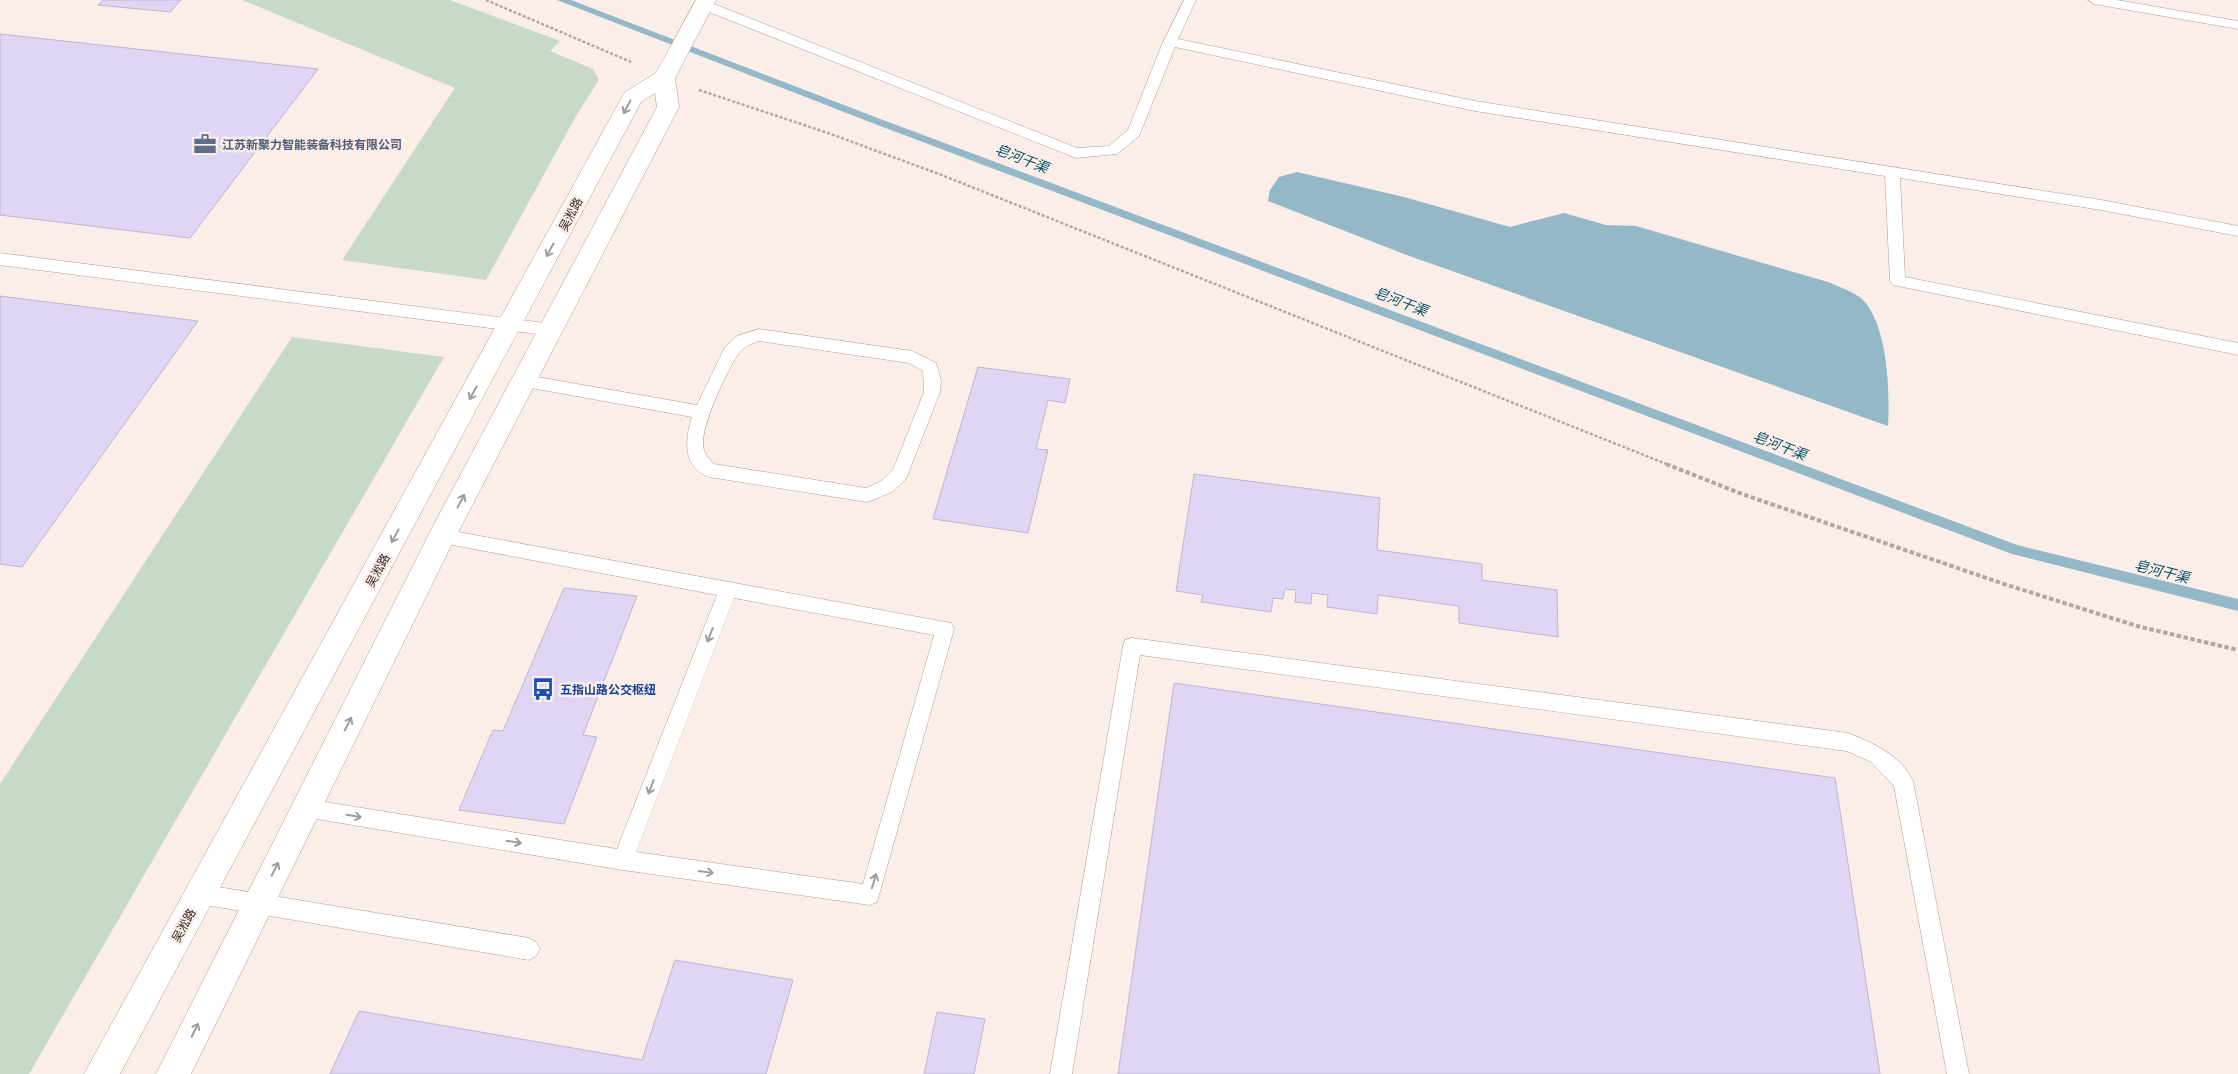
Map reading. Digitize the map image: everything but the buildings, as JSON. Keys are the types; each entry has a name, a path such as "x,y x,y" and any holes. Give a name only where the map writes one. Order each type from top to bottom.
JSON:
{"main road":[{"name":"吴淞路","path":"102,1074 633,97 664,78 705,2"},
{"path":"173,1074 442,536 526,381 668,107 664,78"}],"lane":[{"path":"705,2 1076,153 1112,152 1134,134 1170,42 1190,0"},
{"path":"2094,0 2238,25"},
{"path":"1170,42 1476,106 2101,205 2238,231"},
{"path":"1892,172 1898,281 2238,349"},
{"path":"0,259 552,330"},
{"path":"759,334 912,357 930,367 933,380 932,392 900,474 886,487 867,495 709,470 698,460 693,443 702,412 731,351 743,340 759,334"},
{"path":"526,381 702,412"},
{"path":"306,809 623,860 870,895 945,629 442,536"},
{"path":"623,860 728,590"},
{"path":"1061,1074 1132,646 1848,742 1878,755 1903,781 1958,1074"},
{"path":"200,894 259,902 529,949"}],"path":[{"path":"486,0 597,46 664,78 828,133 939,174 1742,494 2004,584 2137,626 2238,650"}],"green space":[{"path":"242,0 450,0 560,41 550,51 593,69 599,80 576,116 486,280 342,260 455,88"},
{"path":"292,337 444,357 29,1074 0,1074 0,784"}],"water":[{"path":"1297,172 1404,197 1510,227 1564,213 1606,225 1636,226 1828,282 1846,289 1862,299 1871,310 1882,341 1888,378 1888,426 1404,254 1268,201 1270,190 1279,177"}],"waterway":[{"name":"皂河干渠","path":"562,0 871,119 2016,550 2238,605"}],"place":[{"name":"江苏新聚力智能装备科技有限公司","path":"205,144"},
{"name":"五指山路公交枢纽","path":"543,689"}]}
